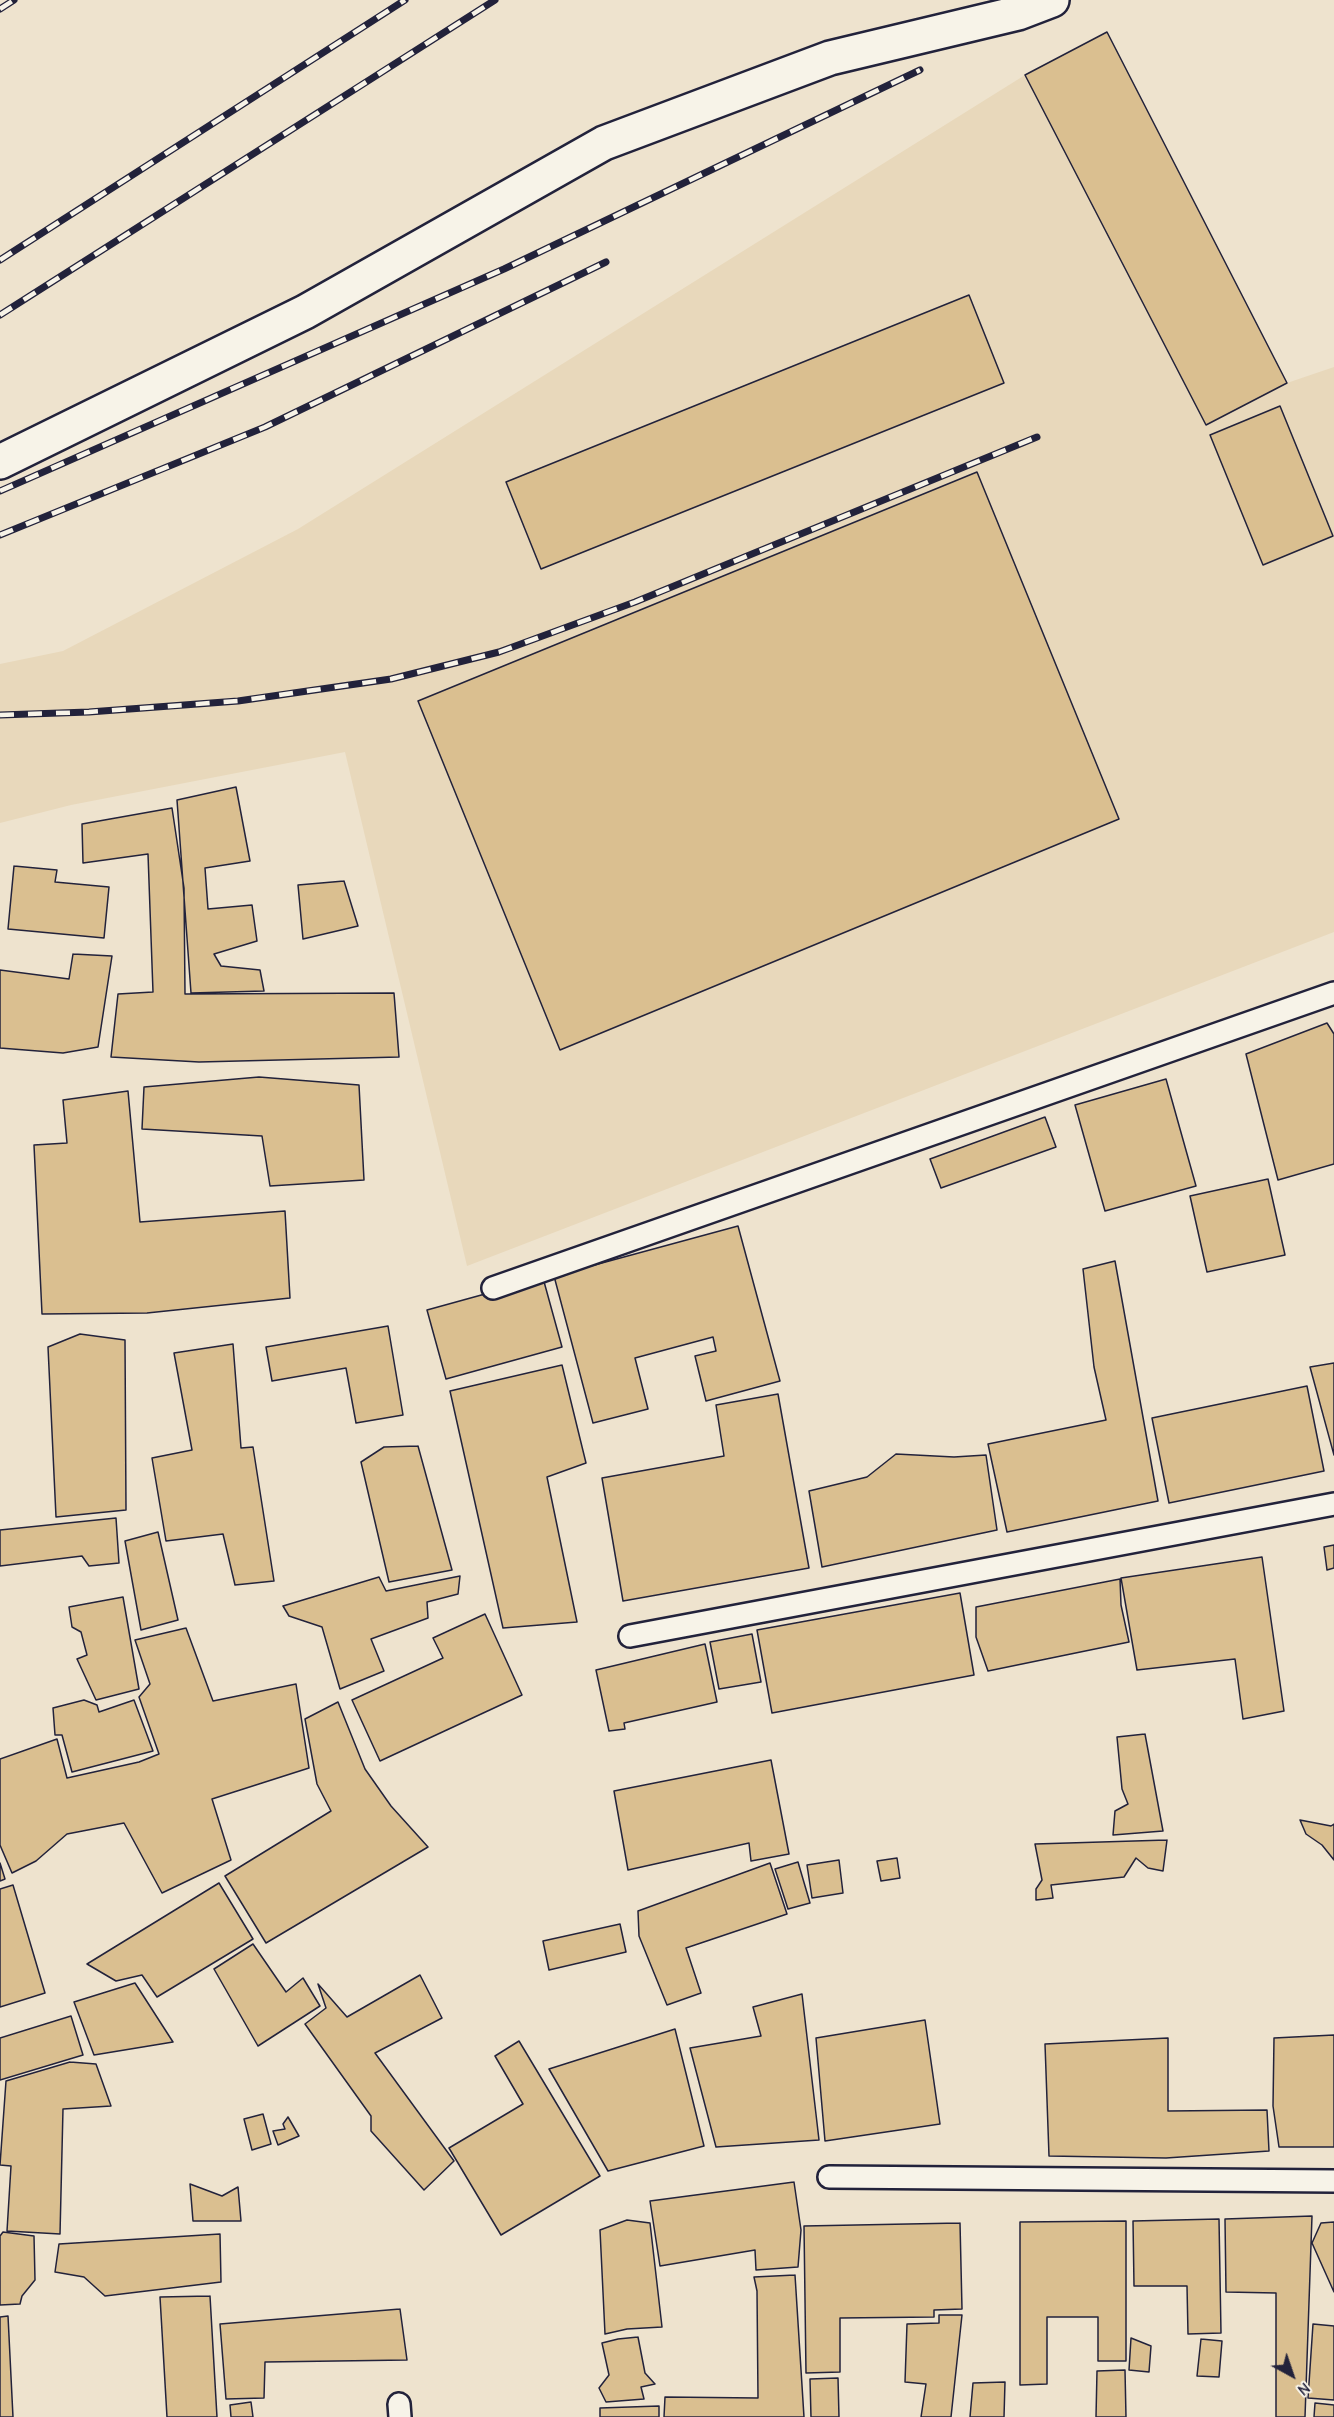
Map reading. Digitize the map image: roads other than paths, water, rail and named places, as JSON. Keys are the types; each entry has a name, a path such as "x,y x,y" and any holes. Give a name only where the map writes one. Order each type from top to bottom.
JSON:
{"street":[{"path":"0,462 305,312 604,143 830,58 1018,12 1052,0"}],"lane":[{"path":"493,1288 1334,993"},
{"path":"630,1636 1334,1503"},
{"path":"829,2177 1334,2181"}],"railway":[{"path":"0,9 14,0"},
{"path":"0,260 405,0"},
{"path":"0,315 495,0"},
{"path":"0,491 504,269 920,70"},
{"path":"0,535 265,427 606,262"},
{"path":"0,715 89,712 238,701 391,679 499,652 635,602 1037,437"}]}
